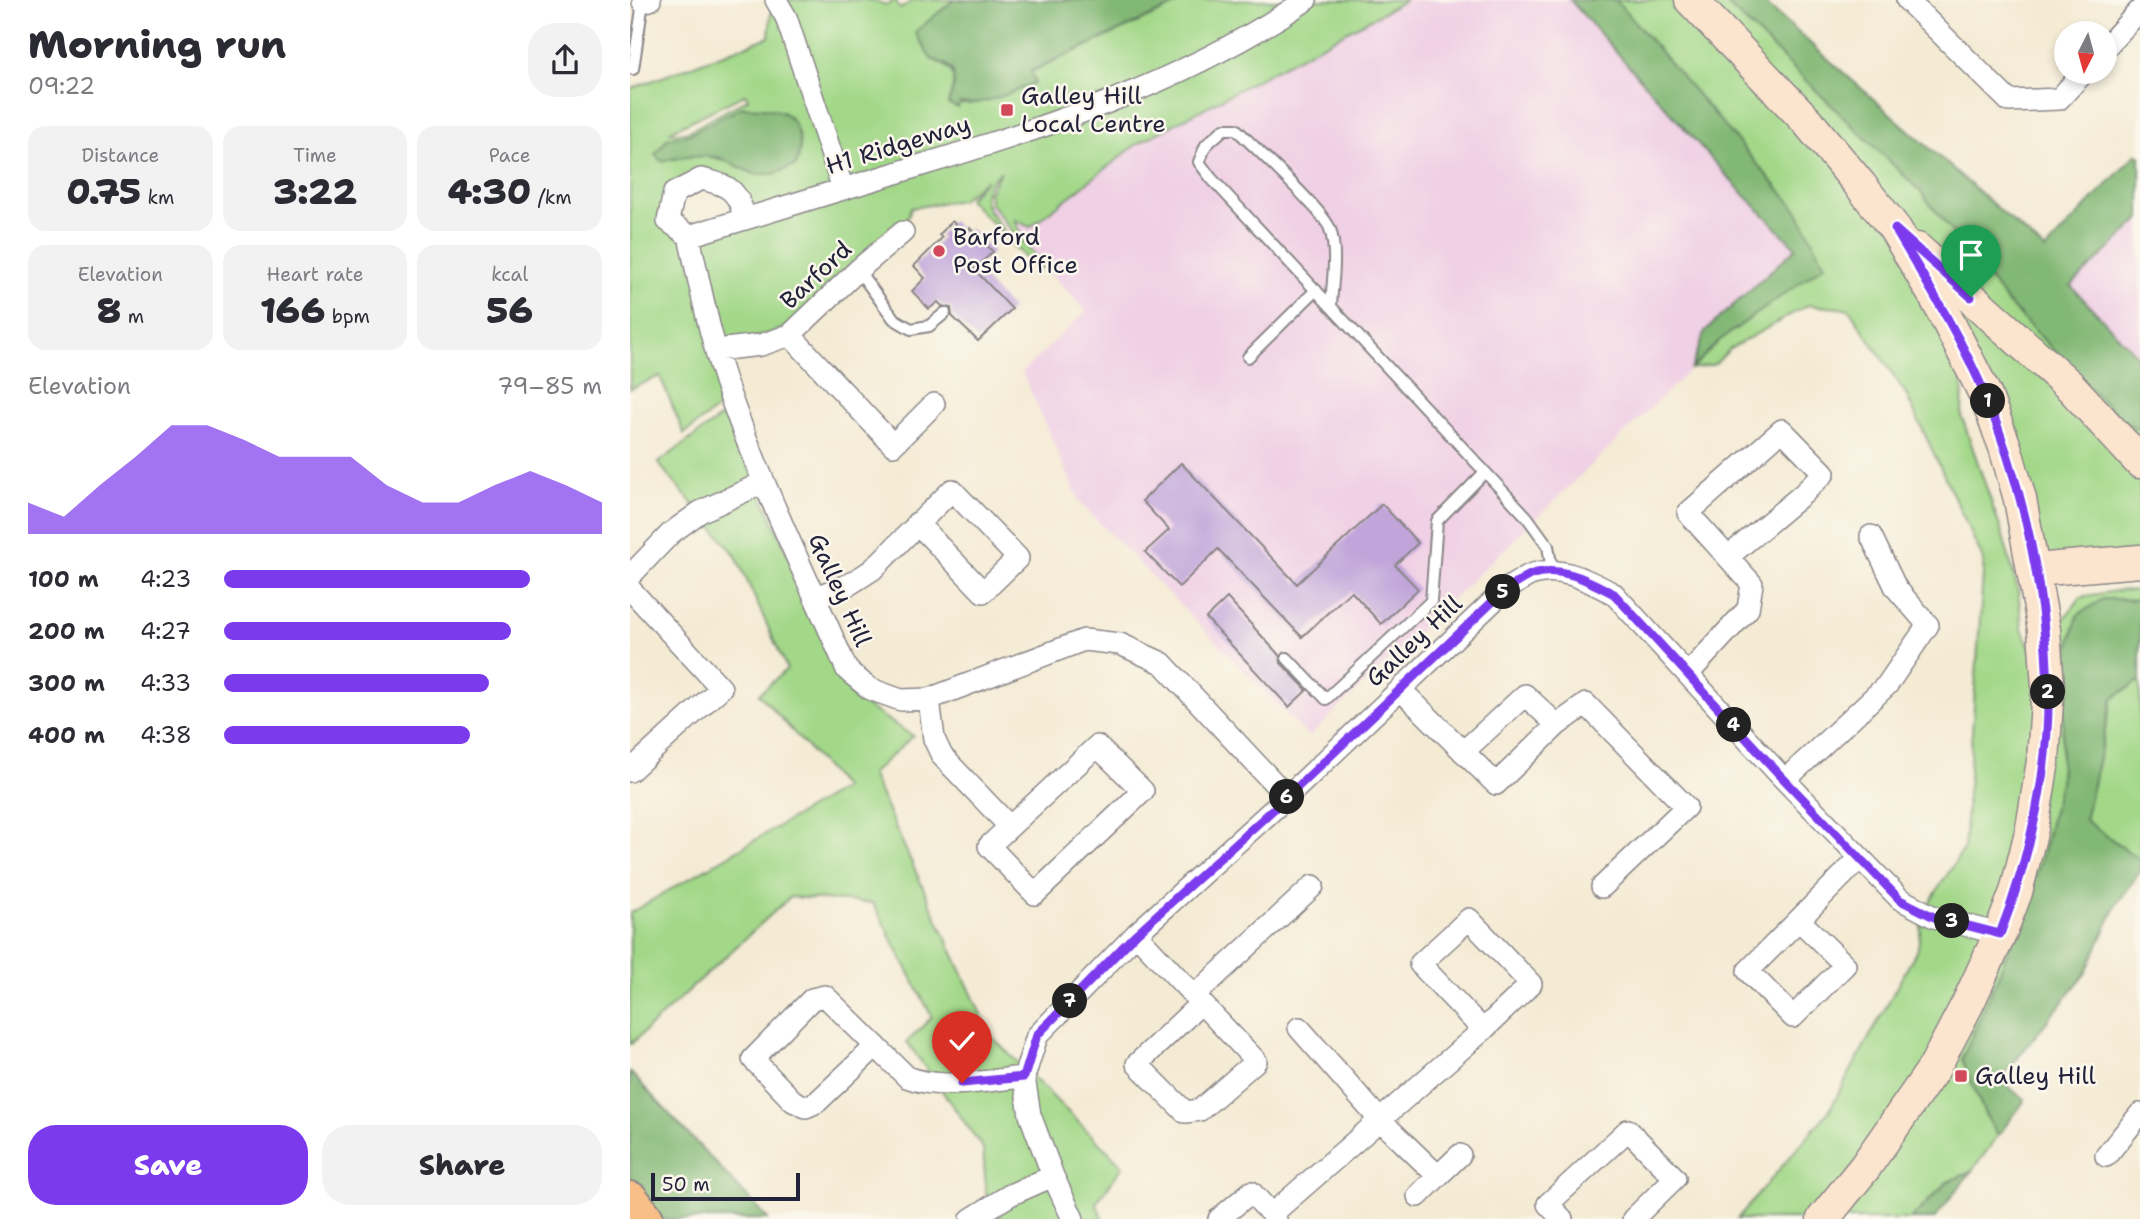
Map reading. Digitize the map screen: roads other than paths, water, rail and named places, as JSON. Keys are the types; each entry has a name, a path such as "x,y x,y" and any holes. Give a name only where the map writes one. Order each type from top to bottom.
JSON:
{"highway":[{"path":"630,1201 644,1219"}],"street":[{"path":"776,0 786,17 843,190"},
{"name":"H1 Ridgeway","path":"689,236 1008,139 1133,93 1263,29 1306,0"},
{"path":"1691,0 1807,121 1895,229 1936,298 1985,394 2005,447 2020,499 2036,580 2048,687 2043,761 2029,841 2016,892 2000,934 1934,1068 1865,1167 1823,1219"},
{"path":"1907,0 2009,101 2059,99 2073,84"},
{"path":"2118,34 2140,10"},
{"path":"689,236 668,221 674,193 701,179 725,185 741,200 745,219"},
{"path":"1895,229 2039,356 2140,462"},
{"name":"Barford","path":"716,350 761,345 790,335 858,270 903,232"},
{"name":"Galley Hill","path":"689,236 706,315 731,398 764,482 846,670 870,689 880,693 901,700 929,699 1084,640 1120,645 1161,663 1287,797"},
{"path":"790,335 893,445 934,404"},
{"path":"1688,674 1748,609 1752,584 1688,513 1782,430 1824,473 1729,556"},
{"path":"630,576 671,533 690,519 764,482"},
{"path":"815,597 850,584 872,570 917,523 952,490 1018,558 983,592 917,523"},
{"path":"1785,780 1886,685 1928,625 1896,587 1871,536"},
{"path":"2036,580 2140,561"},
{"path":"1552,570 1579,577 1614,594 1900,900 1934,917 2000,934"},
{"name":"Galley Hill","path":"1073,1219 1030,1115 1024,1077 1037,1035 1136,934 1287,797 1506,589 1531,575 1552,570"},
{"path":"2036,580 2140,583"},
{"path":"630,590 721,688 630,771"},
{"path":"1401,690 1496,784 1557,725 1586,704 1686,807 1602,887"},
{"path":"1463,752 1525,695 1557,725"},
{"path":"929,699 934,738 942,756 1009,826"},
{"path":"1097,746 1143,791 1035,894 989,846 1009,826 1097,746"},
{"path":"1799,919 1845,965 1793,1017 1748,971 1799,919 1860,858"},
{"path":"1136,934 1197,1000 1256,1061 1200,1110 1185,1112 1137,1064 1197,1000 1313,886"},
{"path":"1219,1219 1251,1192 1274,1217 1379,1119 1483,1030 1531,984 1469,919 1420,964 1483,1030"},
{"path":"876,1046 817,1102 806,1107 793,1101 753,1059 811,999 825,996 876,1046 907,1077 918,1081 951,1083 1024,1077"},
{"path":"1299,1028 1379,1119 1438,1176"},
{"path":"2106,1156 2140,1114"},
{"path":"1562,1219 1548,1204 1628,1130 1675,1178 1633,1219"},
{"path":"1419,1196 1460,1155"},
{"path":"971,1219 1010,1195 1053,1175"}],"lane":[{"path":"633,69 646,1"},
{"path":"1331,306 1333,260 1330,228 1236,129 1224,130 1206,145 1199,162 1211,178 1527,517 1548,546 1552,570"},
{"path":"858,270 894,319 911,329 929,326 945,313"},
{"path":"1248,357 1315,290"},
{"path":"1287,658 1325,699 1431,601 1437,521 1485,472"}],"place":[{"name":"Galley Hill Local Centre","path":"1007,110"},
{"name":"Barford Post Office","path":"939,251"},
{"name":"Galley Hill","path":"1961,1076"}]}
